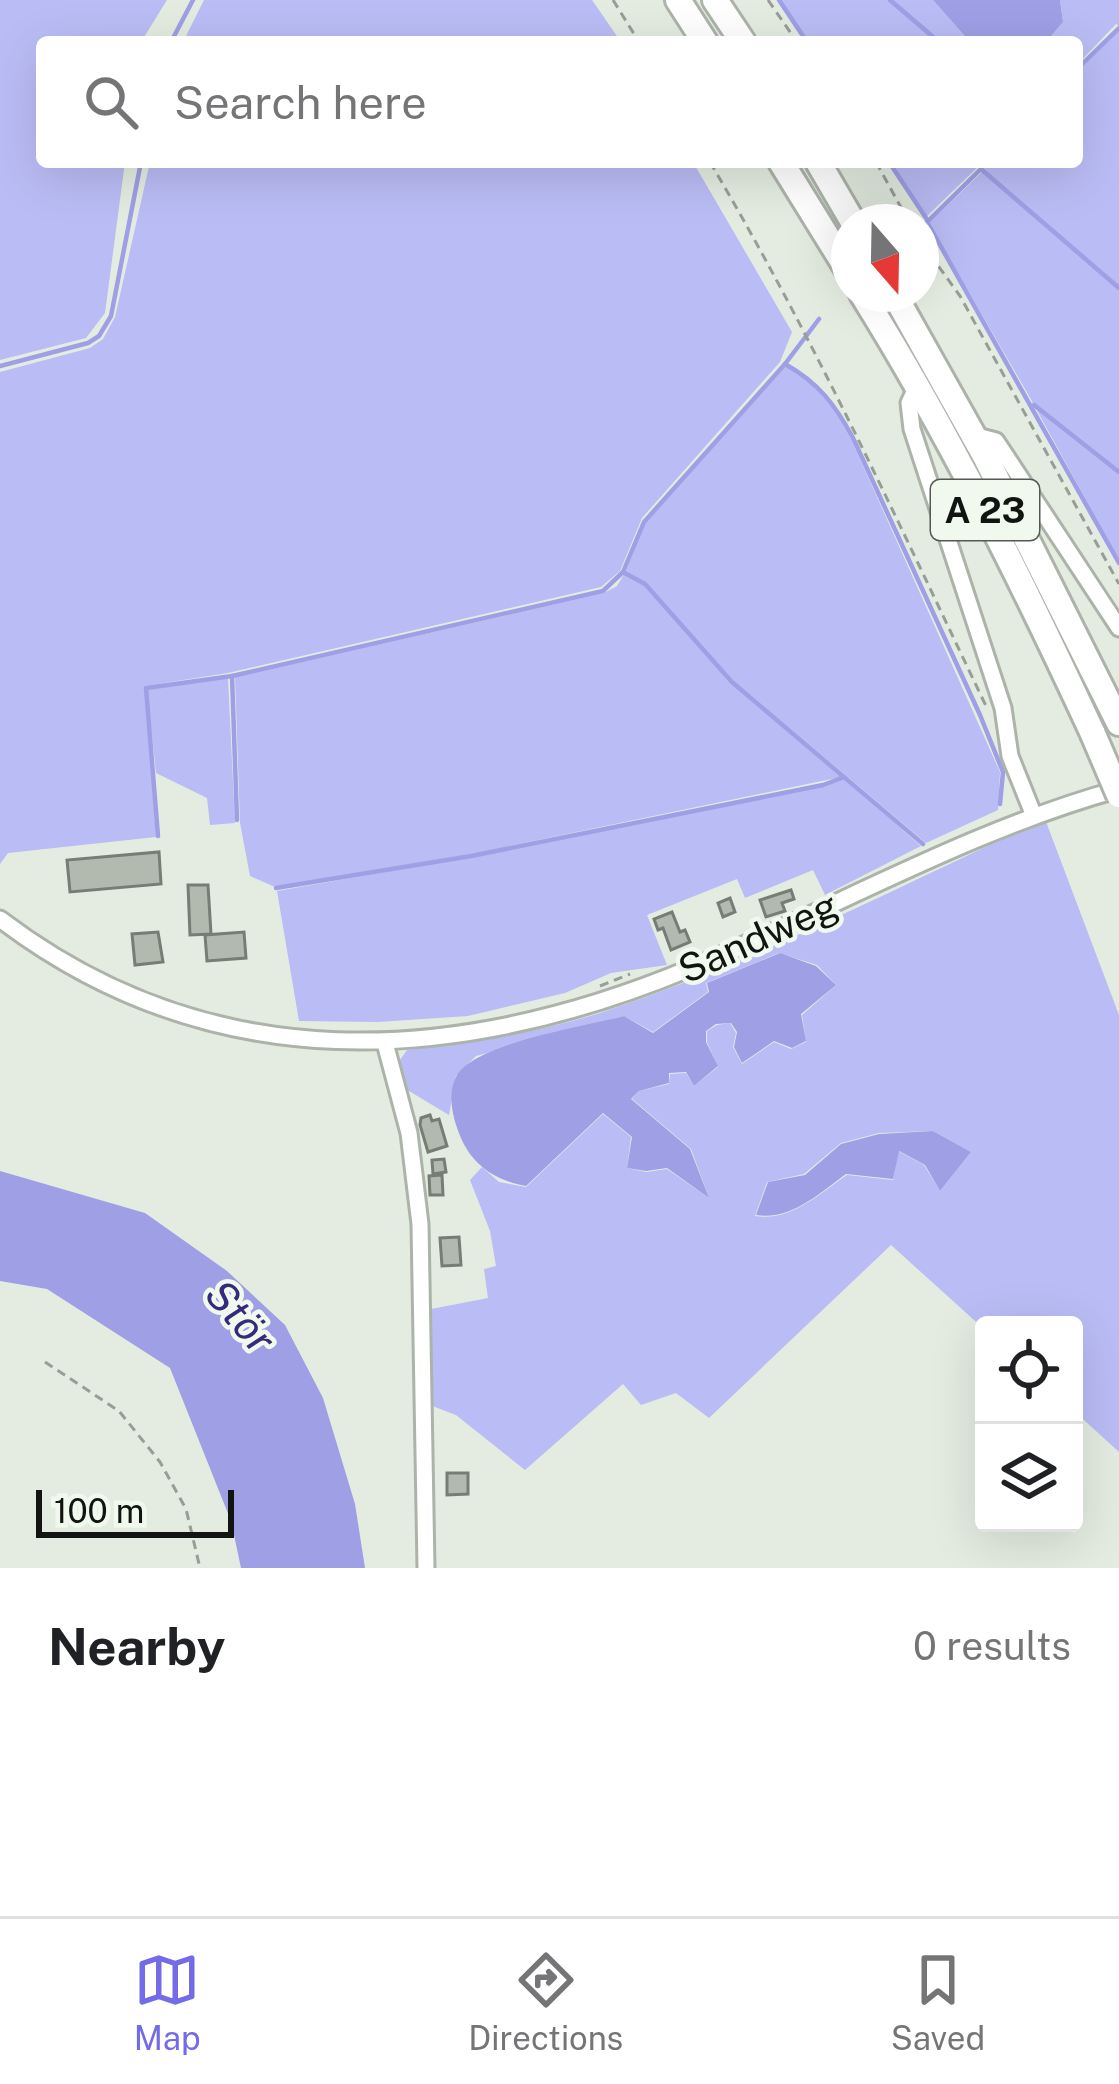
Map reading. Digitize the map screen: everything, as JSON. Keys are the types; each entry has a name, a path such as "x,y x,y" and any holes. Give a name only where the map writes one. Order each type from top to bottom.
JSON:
{"highway":[{"path":"678,0 701,36"},
{"path":"715,0 739,36"},
{"path":"785,168 831,243"},
{"path":"822,168 842,204"},
{"name":"A 23","path":"873,312 918,384 1031,601 1119,792"},
{"name":"A 23","path":"904,312 973,435 1119,723"}],"street":[{"path":"918,384 909,403 912,429 1004,708 1006,736 1034,816"},
{"path":"973,435 996,441 1119,628"},
{"name":"Sandweg","path":"0,919 68,964 169,1011 279,1037 385,1043 514,1026 598,1003 690,968 1034,816 1119,792"},
{"path":"385,1043 409,1133 420,1224 426,1568"}],"path":[{"path":"613,0 635,36"},
{"path":"768,0 793,36"},
{"path":"713,168 801,321 986,705 1006,736"},
{"path":"879,168 899,204"},
{"path":"939,267 960,296 1119,584"},
{"path":"597,987 645,972"},
{"path":"45,1362 119,1411 160,1462 186,1509 200,1568"}],"shaded area":[{"path":"0,0 167,0 145,36 36,36 36,168 124,168 105,313 86,338 0,360"},
{"path":"204,0 592,0 617,36 186,36"},
{"path":"779,0 889,0 931,36 804,36"},
{"path":"892,0 933,0 965,36 934,36"},
{"path":"1060,0 1119,0 1119,26 1083,59 1083,36 1051,36 1063,22"},
{"path":"1118,29 1119,286 984,170 1083,168 1083,66"},
{"path":"149,168 696,168 792,332 780,362 642,518 620,571 601,587 228,673 145,686 156,837 8,853 0,864 0,372 90,348 103,339 115,317"},
{"path":"894,168 977,168 939,204 919,204"},
{"path":"982,172 1119,290 1119,560 1035,407 1049,415 1033,403 939,240 939,213"},
{"path":"786,366 824,398 851,439 1000,772 998,810 926,843 734,681 646,583 626,571 645,523"},
{"path":"624,574 643,585 731,683 841,777 471,854 275,887 250,876 240,823 235,677 604,593 617,586"},
{"path":"228,678 235,823 210,825 207,798 156,773 147,689"},
{"path":"843,778 921,846 825,895 813,870 745,898 737,879 647,915 667,965 611,973 565,993 468,1016 299,1021 277,891 471,857 823,786"},
{"path":"1045,819 1119,1015 1119,1452 1083,1419 1083,1316 975,1316 975,1321 891,1245 709,1418 676,1393 641,1405 623,1384 525,1470 456,1415 427,1404 426,1310 488,1298 484,1269 496,1266 490,1231 470,1180 482,1167 499,1182 526,1187 603,1114 631,1137 627,1168 667,1169 709,1198 691,1149 632,1099 639,1091 669,1084 670,1074 686,1073 694,1086 718,1067 707,1042 707,1031 717,1025 730,1023 736,1033 733,1047 742,1064 774,1042 791,1049 806,1042 802,1015 836,985 817,965 779,953 706,983 708,992 653,1032 624,1016 476,1056 456,1076 449,1115 404,1088 397,1064 407,1050 550,1027 597,1014 768,948","holes":["933,1131 971,1152 940,1191 924,1165 898,1151 893,1180 847,1175 792,1211 755,1216 767,1182 804,1174 841,1143 879,1133"]}],"water":[{"path":"933,0 1060,0 1063,22 1051,36 965,36"},
{"path":"780,953 816,966 836,985 801,1014 806,1041 792,1048 774,1041 742,1063 731,1023 716,1024 706,1031 706,1042 718,1066 694,1086 686,1072 669,1073 669,1083 639,1091 631,1099 690,1149 709,1198 667,1168 627,1168 632,1137 603,1113 526,1186 487,1171 466,1148 451,1098 457,1075 468,1064 508,1045 624,1016 653,1033 709,992 707,983"},
{"path":"933,1131 971,1152 940,1191 925,1165 899,1151 893,1179 846,1174 793,1210 756,1215 768,1182 805,1175 841,1144 879,1134"},
{"name":"Stör","path":"0,1171 145,1213 227,1271 285,1325 323,1398 355,1504 365,1568 241,1568 231,1521 170,1368 47,1289 0,1281"}],"building":[{"path":"159,852 161,884 70,892 67,860"},
{"path":"188,885 208,885 211,934 190,935"},
{"path":"791,890 794,899 782,903 785,911 766,917 760,900"},
{"path":"730,898 735,912 723,917 718,903"},
{"path":"672,912 690,942 671,950 654,919"},
{"path":"158,932 163,962 135,965 132,934"},
{"path":"244,932 246,958 207,961 205,935"},
{"path":"430,1115 432,1121 439,1119 447,1146 428,1152 420,1125 421,1118"},
{"path":"444,1159 446,1172 433,1174 432,1160"},
{"path":"442,1175 443,1195 430,1195 429,1176"},
{"path":"459,1237 461,1265 442,1266 440,1238"},
{"path":"447,1473 468,1473 468,1494 447,1495"}],"waterway":[{"path":"174,36 193,0"},
{"path":"779,0 803,36"},
{"path":"890,0 932,36"},
{"path":"1083,63 1119,28"},
{"path":"0,366 99,336 111,316 140,168"},
{"path":"893,168 917,204"},
{"path":"939,210 982,168"},
{"path":"981,169 1119,288"},
{"path":"939,243 1119,563"},
{"path":"237,820 232,676 603,591 623,572 644,522 785,364 819,319"},
{"path":"785,364 825,396 853,438 1003,772 1000,804"},
{"path":"1034,405 1119,472"},
{"path":"623,572 645,584 732,682 923,844"},
{"path":"158,836 146,688 232,676"},
{"path":"276,888 471,856 844,777"}]}
